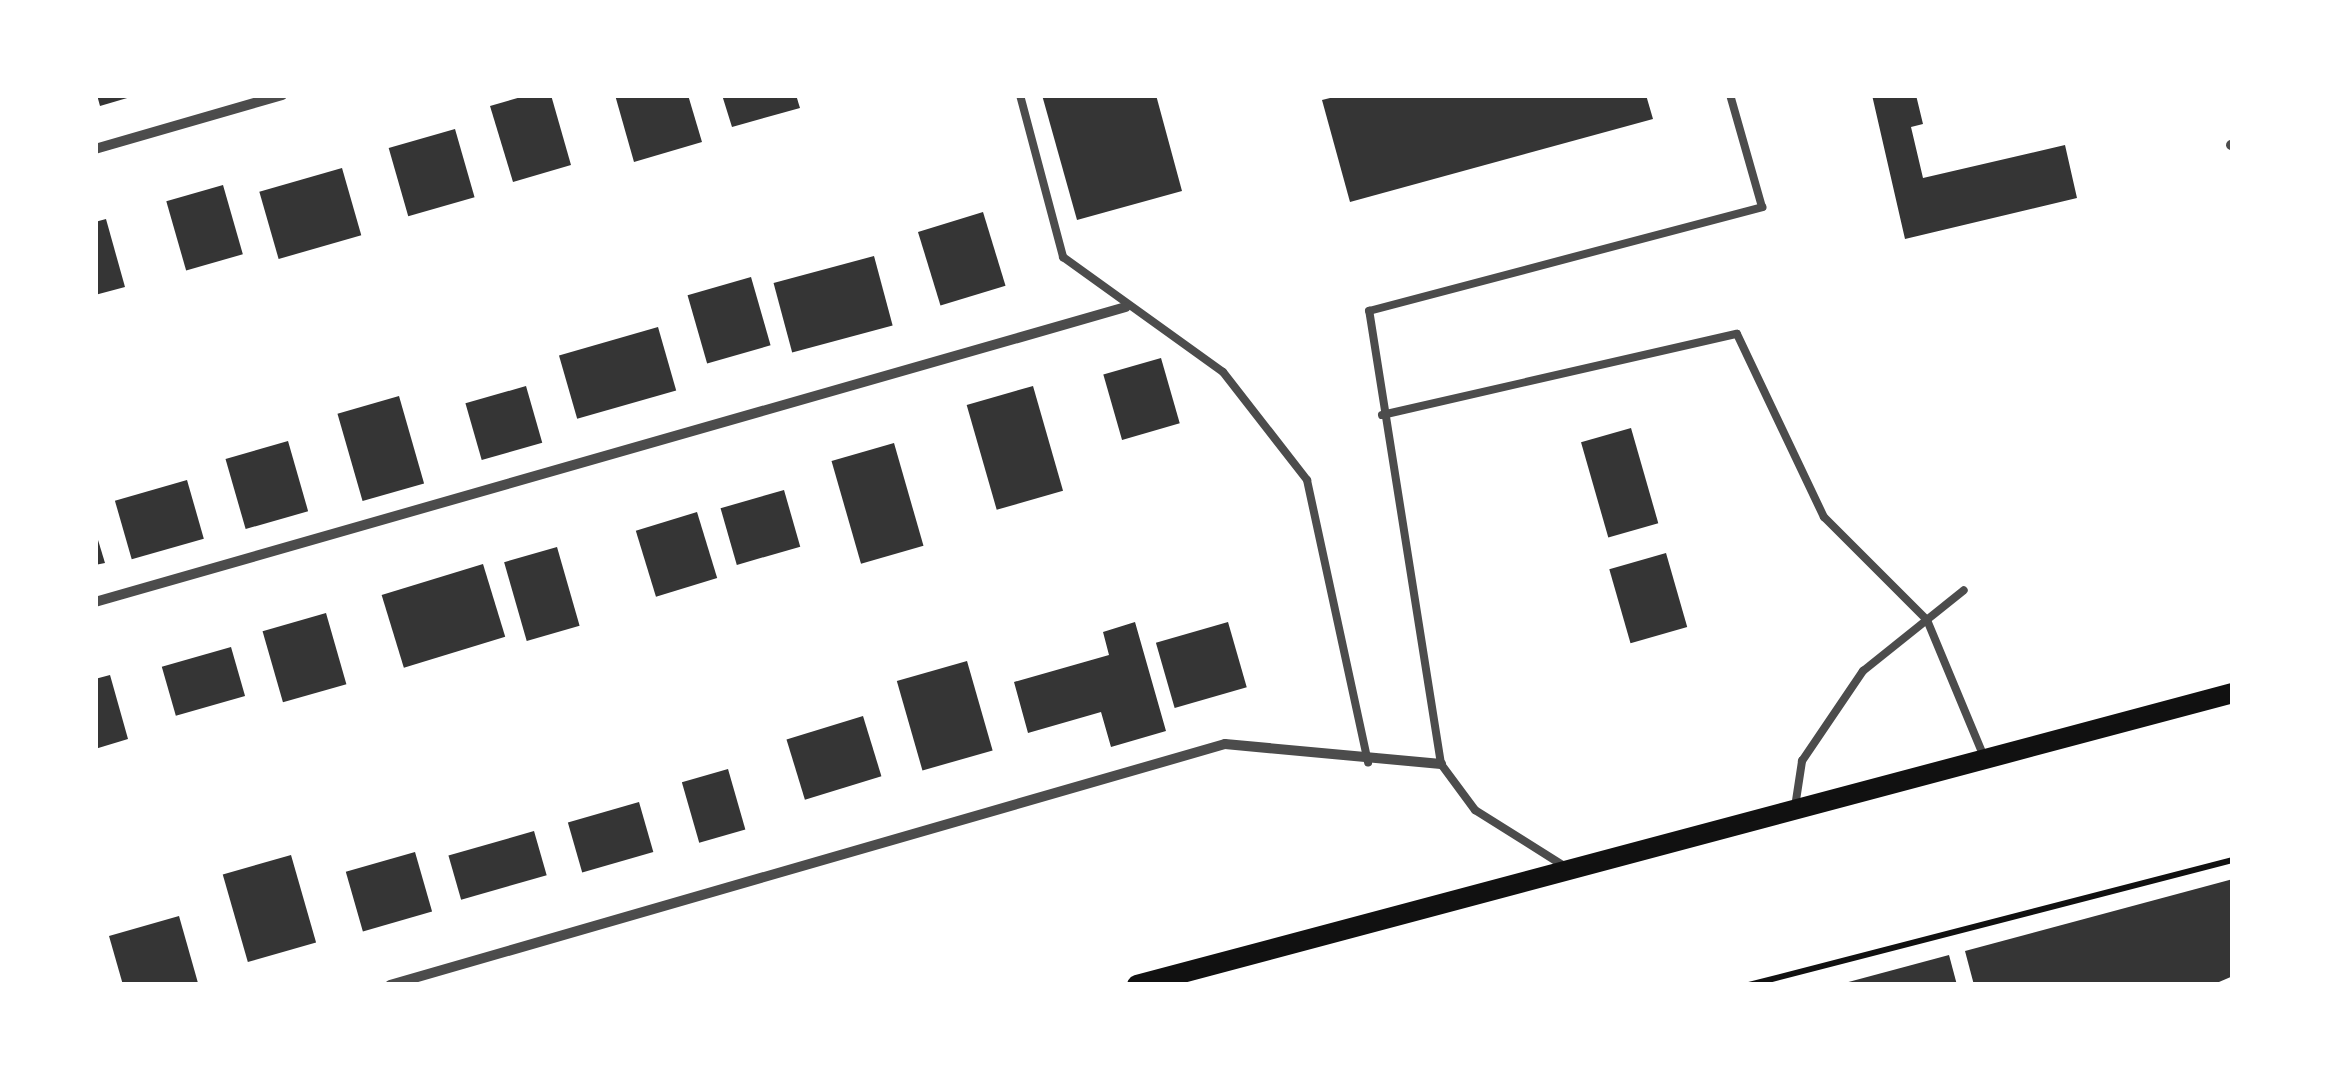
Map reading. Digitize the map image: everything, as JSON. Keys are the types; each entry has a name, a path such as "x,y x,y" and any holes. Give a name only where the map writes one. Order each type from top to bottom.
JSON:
{"main road":[{"path":"1137,985 1188,978 1568,868 1795,807 1986,762 2233,693"}],"street":[{"path":"95,149 282,95"},
{"path":"95,602 1126,307"},
{"path":"390,985 1225,744 1368,764 1441,764"}],"lane":[{"path":"1020,95 1063,256 1126,307 1224,372 1307,480 1368,764"},
{"path":"1568,868 1475,810 1441,764 1382,415 1369,311 1762,208 1730,95"},
{"path":"1382,415 1737,334 1824,517 1926,620 1986,762"},
{"path":"1795,807 1802,761 1863,671 1964,590"}],"path":[{"path":"1749,985 2233,860"}],"building":[{"path":"97,95 134,95 134,96 100,106"},
{"path":"528,95 551,95 571,165 513,182 490,106"},
{"path":"615,95 688,95 702,142 634,162"},
{"path":"722,95 796,95 800,108 732,127"},
{"path":"1042,95 1156,95 1182,191 1077,220"},
{"path":"1342,95 1646,95 1653,119 1350,202 1322,100"},
{"path":"1872,95 1916,95 1923,124 1911,127 1923,178 2065,145 2077,198 1905,239"},
{"path":"455,129 475,197 408,216 389,148"},
{"path":"342,168 361,235 279,259 259,192"},
{"path":"223,185 243,254 186,270 166,201"},
{"path":"983,212 1006,286 940,306 918,232"},
{"path":"106,219 125,287 95,295 95,222"},
{"path":"874,256 893,326 792,352 774,283"},
{"path":"751,277 771,345 707,363 688,295"},
{"path":"658,327 676,390 577,419 559,355"},
{"path":"1161,358 1180,423 1122,440 1103,375"},
{"path":"526,386 542,443 482,460 465,403"},
{"path":"1033,386 1063,491 997,510 967,405"},
{"path":"399,396 424,483 363,501 337,414"},
{"path":"1631,428 1658,523 1608,537 1581,442"},
{"path":"288,441 308,511 246,529 226,459"},
{"path":"894,443 923,546 861,564 832,461"},
{"path":"187,480 204,539 132,559 115,501"},
{"path":"784,490 800,547 737,565 721,508"},
{"path":"697,512 717,578 656,597 636,531"},
{"path":"95,530 105,563 95,565"},
{"path":"557,547 580,626 527,641 504,562"},
{"path":"1666,553 1687,627 1631,643 1609,569"},
{"path":"483,564 505,637 404,668 382,595"},
{"path":"326,613 346,684 283,702 263,631"},
{"path":"1135,622 1166,731 1111,747 1101,712 1028,733 1014,682 1109,655 1103,632"},
{"path":"1228,622 1247,687 1175,708 1156,643"},
{"path":"231,647 245,696 176,716 162,667"},
{"path":"967,661 993,750 922,771 897,681"},
{"path":"110,675 128,739 95,749 95,679"},
{"path":"863,716 881,776 805,800 786,739"},
{"path":"728,769 745,830 699,843 682,782"},
{"path":"639,802 653,852 582,872 568,822"},
{"path":"534,831 547,875 461,900 448,856"},
{"path":"415,852 432,912 363,931 346,872"},
{"path":"291,855 316,942 248,962 223,875"},
{"path":"2233,879 2233,976 2212,985 1974,985 1965,951"},
{"path":"179,916 198,983 123,985 109,936"},
{"path":"1949,955 1957,985 1841,984"}]}
